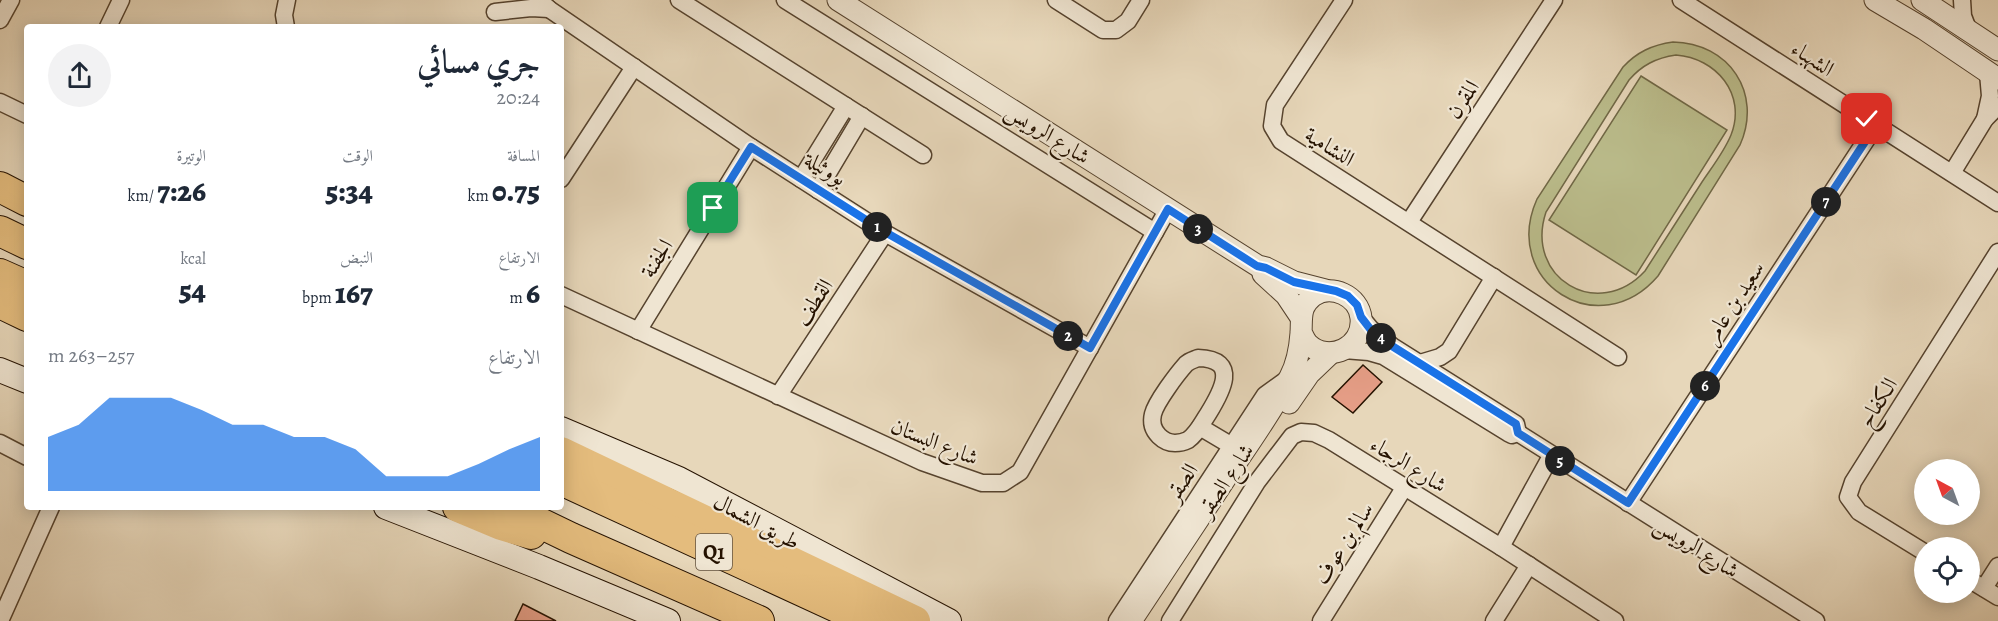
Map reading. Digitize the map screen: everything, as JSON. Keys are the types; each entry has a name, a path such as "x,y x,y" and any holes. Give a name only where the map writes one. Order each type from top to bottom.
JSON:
{"highway":[{"path":"0,231 24,243"},
{"path":"11,286 24,310"},
{"path":"0,321 24,326"},
{"path":"574,446 707,522 915,621"},
{"name":"طريق الشمال","path":"564,481 868,621"},
{"path":"465,510 538,537 571,538"},
{"name":"Q1","path":"513,510 759,621"}],"main road":[{"path":"0,176 20,194"},
{"path":"0,355 24,366"},
{"path":"0,370 24,380"},
{"name":"طريق الشمال","path":"564,433 574,446 679,480 949,621"},
{"path":"394,510 668,621"}],"street":[{"path":"0,20 11,0"},
{"path":"109,24 121,0"},
{"path":"286,24 284,15 287,0"},
{"path":"679,0 923,155"},
{"path":"785,0 1155,232"},
{"name":"شارع الرويس","path":"838,0 1257,266 1286,296 1301,324"},
{"path":"1056,0 1102,30 1116,30 1128,21 1141,0"},
{"name":"النشامية","path":"1344,0 1275,105 1272,126 1281,141 1618,357"},
{"name":"المقرن","path":"1408,222 1554,0"},
{"name":"الشهباء","path":"1680,0 1998,203"},
{"path":"1875,0 1924,29 1993,76 1985,119"},
{"path":"1926,3 1940,5 1952,0"},
{"path":"1962,0 1963,16 1968,29"},
{"path":"1926,3 1998,50"},
{"name":"بووثيلة","path":"499,6 513,9 544,5 751,147 818,190 885,232 1090,348"},
{"path":"488,24 499,6"},
{"path":"564,174 634,67"},
{"path":"0,102 24,114"},
{"path":"801,178 846,106"},
{"path":"1952,173 1985,119 1998,106"},
{"path":"818,190 862,116"},
{"name":"سعيد بن عامر","path":"1628,503 1876,125"},
{"name":"الجفنة","path":"638,330 751,147"},
{"name":"شارع البستان","path":"564,296 922,462 982,483 1003,483 1020,472 1168,209"},
{"name":"القطف","path":"778,396 885,232"},
{"name":"الكفاح","path":"1914,546 1860,512 1848,497 1853,482 1998,252"},
{"name":"شارع الرويس","path":"1257,266 1294,282 1325,290"},
{"path":"1420,363 1440,357 1449,351 1494,277"},
{"path":"1337,352 1354,342 1361,330 1361,317 1357,305 1348,296 1336,291 1325,290 1305,305 1301,324 1308,343 1318,351 1337,352 1369,352 1383,356 1508,433 1512,435 1518,433 1516,424 1385,341 1371,330 1361,317"},
{"name":"شارع الصقر","path":"1131,621 1254,436 1291,376 1296,364 1301,324"},
{"path":"1449,351 1451,374 1455,385"},
{"name":"شارع الصقر","path":"1146,621 1235,489 1301,385 1314,369 1337,352"},
{"path":"1198,358 1208,358 1217,363 1223,372 1225,382 1222,392 1200,427 1188,440 1170,443 1155,432 1152,423 1153,414 1188,362 1198,358"},
{"name":"الصقر","path":"1117,621 1265,396 1291,376"},
{"path":"1200,427 1232,446"},
{"name":"شارع الرجاء","path":"1170,621 1257,482 1292,436 1301,432 1314,433 1529,565 1615,621"},
{"name":"شارع الرويس","path":"1518,433 1551,456 1816,621"},
{"path":"0,443 24,455"},
{"path":"1500,547 1551,456"},
{"name":"سالم بن عوف","path":"1321,621 1404,488"},
{"path":"0,621 50,510"},
{"path":"1494,621 1529,565"},
{"path":"1984,588 1998,566"}],"green space":[{"path":"1665,43 1693,45 1710,51 1725,61 1736,74 1744,90 1747,107 1746,126 1740,145 1658,276 1634,296 1609,305 1584,304 1562,294 1543,278 1532,256 1529,229 1537,199 1623,67 1639,53","holes":["1676,55 1691,58 1715,71 1731,92 1735,106 1735,120 1725,147 1645,271 1626,286 1607,293 1587,292 1570,285 1555,273 1546,256 1542,236 1546,212 1629,80 1644,66 1656,60"]},
{"path":"1641,76 1727,130 1636,275 1549,220"}],"building":[{"path":"1363,365 1382,382 1353,413 1332,397"},
{"path":"523,604 556,621 515,621"}],"route":[{"path":"713,208 751,147 885,232 1090,348 1168,209 1257,266 1294,282 1336,291 1348,296 1357,305 1361,317 1371,330 1392,346 1516,424 1518,433 1628,503 1876,125 1867,119"}]}
